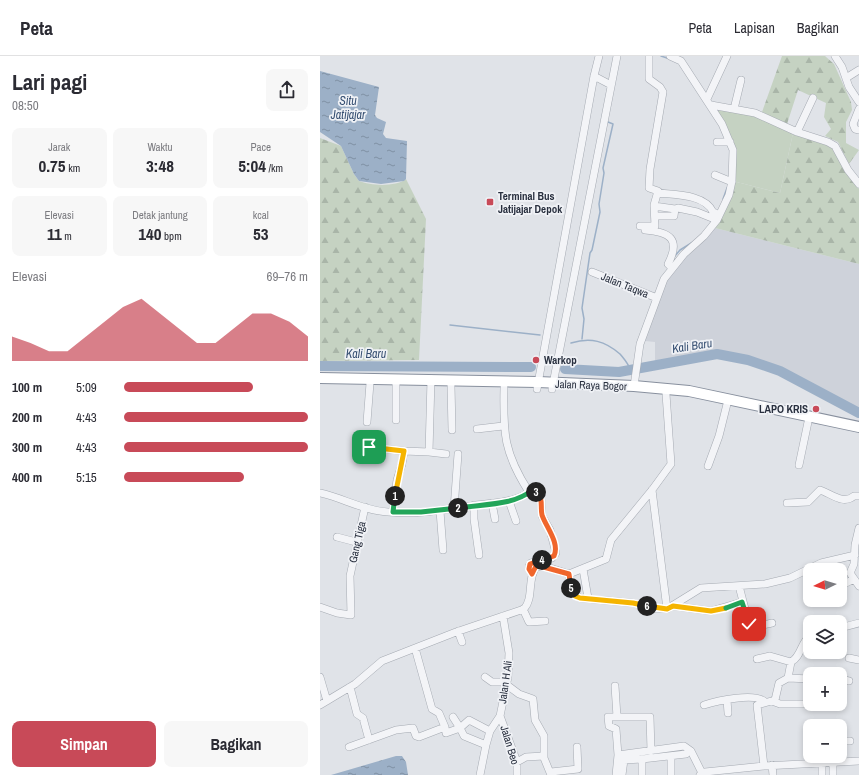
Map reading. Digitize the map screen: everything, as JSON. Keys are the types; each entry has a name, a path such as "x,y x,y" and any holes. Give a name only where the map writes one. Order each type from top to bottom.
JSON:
{"highway":[{"name":"Jalan Raya Bogor","path":"320,378 538,386 635,382 689,391 859,427"},
{"name":"Jalan Raya Bogor","path":"320,383 396,384 431,382 451,386 504,388 538,386"},
{"name":"Jalan Raya Bogor","path":"553,386 666,394 727,404 859,432"}],"street":[{"path":"538,386 594,76 599,56"},
{"path":"553,386 616,56"},
{"path":"650,56 649,80 660,87 663,92 650,169 650,188 658,191 658,193 691,198 704,202 710,206 717,217"},
{"path":"670,56 683,59 722,124 728,142 733,150 729,195 717,217 704,236 670,266"},
{"path":"709,102 727,56"},
{"path":"837,57 858,100"},
{"path":"846,78 859,70"},
{"path":"594,76 611,85"},
{"path":"734,109 741,80"},
{"path":"797,132 813,98"},
{"path":"709,102 755,113 797,132 835,146 848,170 859,184"},
{"path":"859,109 853,124 855,129 859,130"},
{"path":"717,142 728,142"},
{"path":"715,175 731,181"},
{"path":"635,382 640,344 655,297 670,266 675,248 673,240 662,232 640,228 654,226 654,206 658,193"},
{"path":"654,206 688,210 717,217"},
{"path":"655,216 673,217 676,209"},
{"name":"Jalan Taqwa","path":"592,272 655,297"},
{"path":"428,452 431,382"},
{"path":"367,422 370,384"},
{"path":"396,384 396,420"},
{"path":"451,386 452,430"},
{"path":"504,388 503,426 511,460 530,491"},
{"path":"320,677 323,703 350,687 378,664 458,631 523,609 527,605 532,574 536,566 569,574 606,559 611,540 669,468 672,458 666,394"},
{"path":"708,466 719,436 727,404"},
{"path":"799,465 808,422"},
{"path":"476,429 503,426"},
{"path":"369,447 446,454"},
{"path":"393,512 397,480 404,451"},
{"path":"454,509 458,454"},
{"path":"652,490 670,607"},
{"path":"787,503 808,502 820,490 845,500 850,500 854,496 859,496"},
{"path":"320,493 344,499 365,507 393,512 440,511 509,501 530,491 538,493 541,498 542,516 550,530 556,554 552,558 531,563 529,566 532,574"},
{"path":"509,501 516,521"},
{"path":"492,503 495,519"},
{"path":"474,505 474,519 479,555"},
{"name":"Gang Tiga","path":"320,607 337,613 351,615 350,576 356,542 365,507"},
{"path":"440,511 443,550"},
{"path":"859,528 850,573 859,586"},
{"path":"337,537 356,542"},
{"path":"670,607 701,588 739,586 780,581 821,563 854,555"},
{"path":"583,569 588,598"},
{"path":"569,574 571,588 575,596 580,598 633,603 655,609 670,607 711,611 742,602"},
{"path":"847,582 854,579"},
{"path":"739,586 750,628 772,623"},
{"path":"523,609 528,621 545,621"},
{"name":"Jalan H Ali","path":"480,775 490,731 500,716 507,684 509,653 502,616"},
{"path":"847,626 859,623"},
{"path":"458,631 462,642"},
{"path":"788,678 791,662 798,657 803,644"},
{"path":"415,648 432,709 439,713 446,732 460,728 469,720 490,731"},
{"path":"757,658 770,656 791,662"},
{"path":"848,658 859,660"},
{"path":"485,677 492,682 507,684 519,694 533,699 535,720 544,736 544,756 551,773 578,769 577,746"},
{"path":"764,766 757,705 775,700 779,683 788,678 803,679"},
{"path":"615,686 617,717"},
{"path":"350,687 357,714 363,718 369,740"},
{"path":"704,705 752,697 780,704 803,704"},
{"path":"727,700 728,713"},
{"name":"Jalan Beo","path":"500,716 517,762 517,775"},
{"path":"453,717 464,736 486,745"},
{"path":"616,775 618,755 616,729 609,726 608,718 650,717 651,751"},
{"path":"349,747 396,730 413,728 416,736 419,737 445,727"},
{"path":"618,755 686,746 691,751 701,774 736,772 764,766 805,763"},
{"path":"622,775 624,760 642,760 686,754"},
{"path":"517,762 526,757 544,756"},
{"path":"671,756 671,775"},
{"path":"642,760 642,775"},
{"path":"847,761 859,761"},
{"path":"822,763 822,775"},
{"path":"833,763 833,775"},
{"path":"772,765 773,775"}],"shaded area":[{"path":"715,228 859,264 859,408 783,369 730,352 690,355 655,364 655,342 645,341 663,286 682,258"}],"green space":[{"path":"782,56 825,56 834,64 851,102 852,110 846,122 846,143 859,150 849,164 838,142 825,136 831,129 824,117 826,103 798,90 787,124 762,112"},
{"path":"726,110 753,115 793,133 780,193 733,181 735,158 716,111"},
{"path":"793,133 834,148 845,171 859,189 859,264 715,228 733,181 780,193"},
{"path":"320,138 341,146 354,174 359,181 383,185 402,182 406,179 426,219 419,360 320,361"}],"water":[{"name":"Situ Jatijajar","path":"320,71 379,87 375,115 377,118 386,122 383,134 386,138 407,141 406,179 404,181 381,184 359,181 354,174 341,146 320,132"},
{"path":"396,756 402,756 406,762 408,775 331,775"}],"waterway":[{"path":"661,56 667,58"},
{"path":"582,339 584,319 582,308 590,253 592,250 600,212 599,204 604,173 603,168 613,124 608,122"},
{"path":"723,199 727,188"},
{"path":"674,257 680,250 693,242"},
{"path":"450,325 540,335"},
{"path":"571,343 585,340 603,343 620,354 630,370"},
{"name":"Kali Baru","path":"565,369 619,372 717,354 748,360 780,371 859,413"},
{"name":"Kali Baru","path":"320,366 531,367"}],"place":[{"name":"Terminal Bus Jatijajar Depok","path":"490,202"},
{"name":"Warkop","path":"536,360"},
{"name":"LAPO KRIS","path":"816,409"}],"route":[{"path":"369,447 404,451 397,480 393,512 446,510 509,501 532,490 540,495 542,516 550,530 556,550 556,554 552,558 531,563 529,569 532,574 536,566 544,566 569,574 571,588 575,596 580,598 633,603 655,609 667,609 673,606 711,611 723,609 742,602 749,624"}]}
